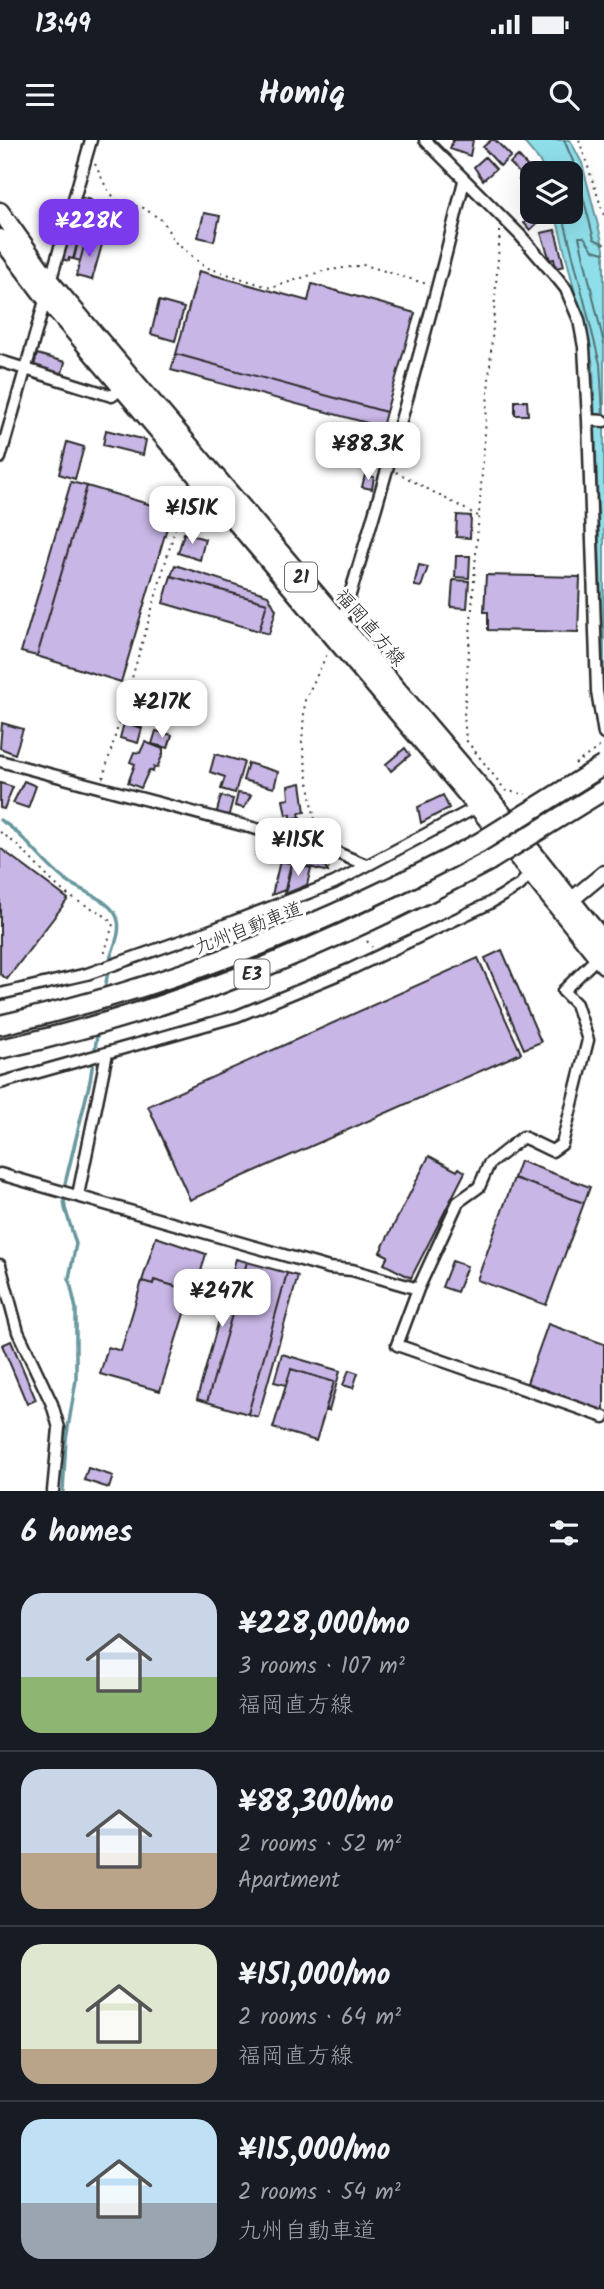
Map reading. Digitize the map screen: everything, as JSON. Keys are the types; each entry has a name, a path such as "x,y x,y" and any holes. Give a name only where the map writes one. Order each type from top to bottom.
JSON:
{"highway":[{"name":"九州自動車道","path":"0,1025 115,996 253,950 372,898 479,843 604,765"},
{"name":"E3","path":"0,1049 121,1019 261,970 379,918 489,861 604,790"}],"main road":[{"name":"福岡直方線","path":"0,211 50,281 337,631 530,873 604,941"},
{"name":"福岡直方線","path":"0,238 46,299 196,476 491,799 602,958"}],"street":[{"path":"0,458 91,140"},
{"path":"425,140 501,216 558,279 579,320 596,421 597,691 604,734"},
{"path":"337,631 389,468 439,288 464,181"},
{"path":"0,361 111,396 122,388"},
{"path":"0,761 321,846 366,865"},
{"path":"0,995 100,970 334,883 478,807"},
{"path":"0,1083 237,1016 351,970 488,904 520,885 530,873"},
{"path":"566,905 604,873"},
{"path":"602,958 564,991 576,1004 588,1040 562,1144 552,1151 523,1137 489,1164 479,1187 458,1202 418,1289 397,1345 604,1417"},
{"path":"78,1195 107,1053"},
{"path":"0,1174 329,1268 352,1270 418,1289"},
{"path":"0,1265 18,1332 52,1404 59,1427 53,1491"}],"path":[{"path":"579,140 604,215"},
{"path":"86,157 97,166 107,189 119,203 142,207 163,221 174,241 205,267 271,288 323,271 365,265 439,288"},
{"path":"501,216 464,715 466,740 506,791 522,796 529,794"},
{"path":"389,468 479,516"},
{"path":"100,789 187,486 196,476"},
{"path":"334,883 321,846 302,742 305,700 337,631"},
{"path":"570,768 604,744"},
{"path":"0,832 25,852 69,896 98,910 113,924 100,970"}],"water":[{"path":"522,140 570,140 581,161 539,161"},
{"path":"583,167 604,249 604,679 593,365 558,224 583,224"}],"building":[{"path":"453,140 473,140 470,156 450,149"},
{"path":"495,140 511,156 500,166 483,147"},
{"path":"518,156 523,161 520,161 520,174 510,163"},
{"path":"485,157 496,169 483,180 474,167"},
{"path":"79,197 91,200 89,210 76,206"},
{"path":"204,213 220,216 214,241 198,237"},
{"path":"525,224 536,224 530,230"},
{"path":"69,230 80,233 73,259 69,258 69,261 61,259"},
{"path":"555,230 564,266 556,268 554,259 550,260 541,233"},
{"path":"79,237 86,239 80,261 74,259"},
{"path":"86,239 103,241 92,280 76,276"},
{"path":"199,271 308,301 312,284 415,313 386,412 176,354"},
{"path":"159,301 184,308 175,341 151,334"},
{"path":"37,354 65,362 61,377 33,370"},
{"path":"176,354 386,412 382,427 171,370"},
{"path":"515,401 527,401 528,415 515,415"},
{"path":"106,430 146,440 143,455 103,445"},
{"path":"67,442 84,447 75,479 59,474"},
{"path":"365,475 374,477 372,489 362,487"},
{"path":"71,482 87,486 37,656 21,652"},
{"path":"87,486 172,511 121,682 37,656"},
{"path":"457,515 471,516 470,538 456,537"},
{"path":"184,533 205,539 200,560 178,553"},
{"path":"456,556 470,556 469,578 455,577"},
{"path":"175,565 268,595 276,610 269,634 259,631 267,603 171,576"},
{"path":"419,565 428,567 421,587 415,586"},
{"path":"486,575 580,577 578,632 488,630 488,612 484,612"},
{"path":"171,576 267,603 259,631 163,603"},
{"path":"453,580 469,581 467,608 451,607"},
{"path":"2,723 23,729 15,754 0,748"},
{"path":"124,723 142,728 138,743 120,738"},
{"path":"156,731 172,735 168,748 152,744"},
{"path":"145,742 163,749 163,754 157,768 154,767 153,772 149,770 141,788 128,783 135,764 130,762 134,752 140,753"},
{"path":"405,748 410,755 391,771 386,764"},
{"path":"215,754 244,762 235,793 221,789 225,777 210,772"},
{"path":"248,763 278,772 274,788 243,780"},
{"path":"24,781 36,786 28,808 13,803"},
{"path":"0,783 13,787 4,809 0,808"},
{"path":"301,783 305,812 299,813 300,817 291,819 291,814 286,815 283,800 289,799 288,786"},
{"path":"238,793 251,795 244,808 235,806"},
{"path":"443,795 449,808 421,823 418,807"},
{"path":"221,796 233,799 228,818 216,815"},
{"path":"259,841 273,845 269,858 256,855"},
{"path":"283,843 306,849 302,864 279,858"},
{"path":"0,848 68,899 7,979 0,974"},
{"path":"306,852 320,856 328,872 302,865"},
{"path":"280,861 291,863 285,890 272,895"},
{"path":"292,864 311,868 307,885 285,894"},
{"path":"502,950 541,1042 524,1049 485,958"},
{"path":"478,958 521,1053 190,1200 148,1106"},
{"path":"429,1156 457,1171 459,1168 465,1172 411,1278 384,1264 388,1256 380,1252"},
{"path":"520,1161 590,1187 584,1203 514,1178"},
{"path":"514,1178 584,1203 546,1305 477,1280"},
{"path":"156,1237 206,1254 195,1292 154,1280 153,1284 142,1281"},
{"path":"236,1259 247,1262 207,1402 197,1399"},
{"path":"452,1261 467,1266 457,1292 442,1287"},
{"path":"247,1262 287,1273 248,1414 207,1402"},
{"path":"287,1273 298,1276 258,1417 248,1414"},
{"path":"154,1280 191,1291 160,1391 100,1374 108,1347 121,1351 142,1281 153,1284"},
{"path":"548,1324 604,1344 604,1411 527,1383"},
{"path":"11,1341 36,1400 27,1404 2,1345"},
{"path":"282,1354 340,1371 329,1411 325,1410 334,1382 291,1369 286,1385 274,1382"},
{"path":"291,1369 334,1382 316,1441 273,1428"},
{"path":"349,1370 358,1373 353,1388 343,1385"},
{"path":"88,1468 113,1476 109,1488 84,1480"}],"waterway":[{"path":"0,820 18,833 59,875 111,908 118,921 118,932 109,963"},
{"path":"105,990 108,970"},
{"path":"63,1491 66,1440 76,1380 76,1309 69,1278 76,1244 63,1192 90,1081 98,1029"}]}
